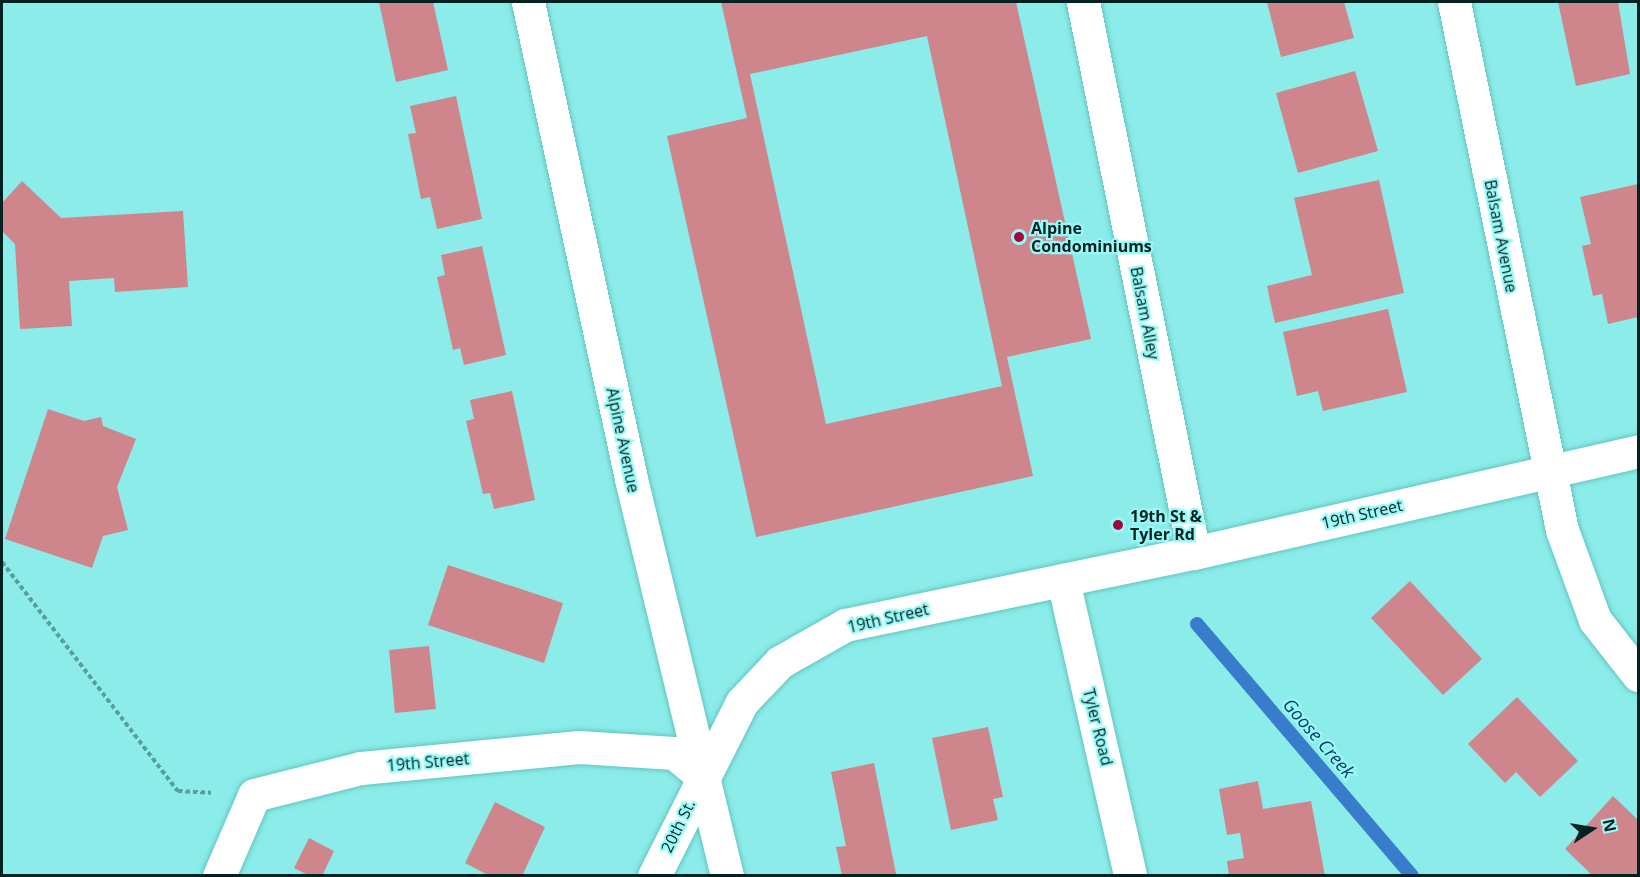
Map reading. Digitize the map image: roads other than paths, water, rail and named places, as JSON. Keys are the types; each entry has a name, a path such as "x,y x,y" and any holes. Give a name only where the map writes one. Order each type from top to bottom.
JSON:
{"street":[{"name":"Alpine Avenue","path":"528,2 631,479 727,876"},
{"name":"Balsam Alley","path":"1083,2 1194,553"},
{"name":"Balsam Avenue","path":"1454,2 1548,471 1576,578 1595,620 1638,675"},
{"name":"19th Street","path":"219,876 254,795 361,768 579,747 674,753 702,776 742,702 780,662 845,626 1194,553 1638,451"},
{"name":"Tyler Road","path":"1063,580 1130,876"},
{"name":"20th St.","path":"654,876 702,776"}],"waterway":[{"name":"Goose Creek","path":"1197,624 1412,876"}],"place":[{"name":"Alpine Condominiums","path":"1019,237"},
{"name":"19th St & Tyler Rd","path":"1118,525"}]}
